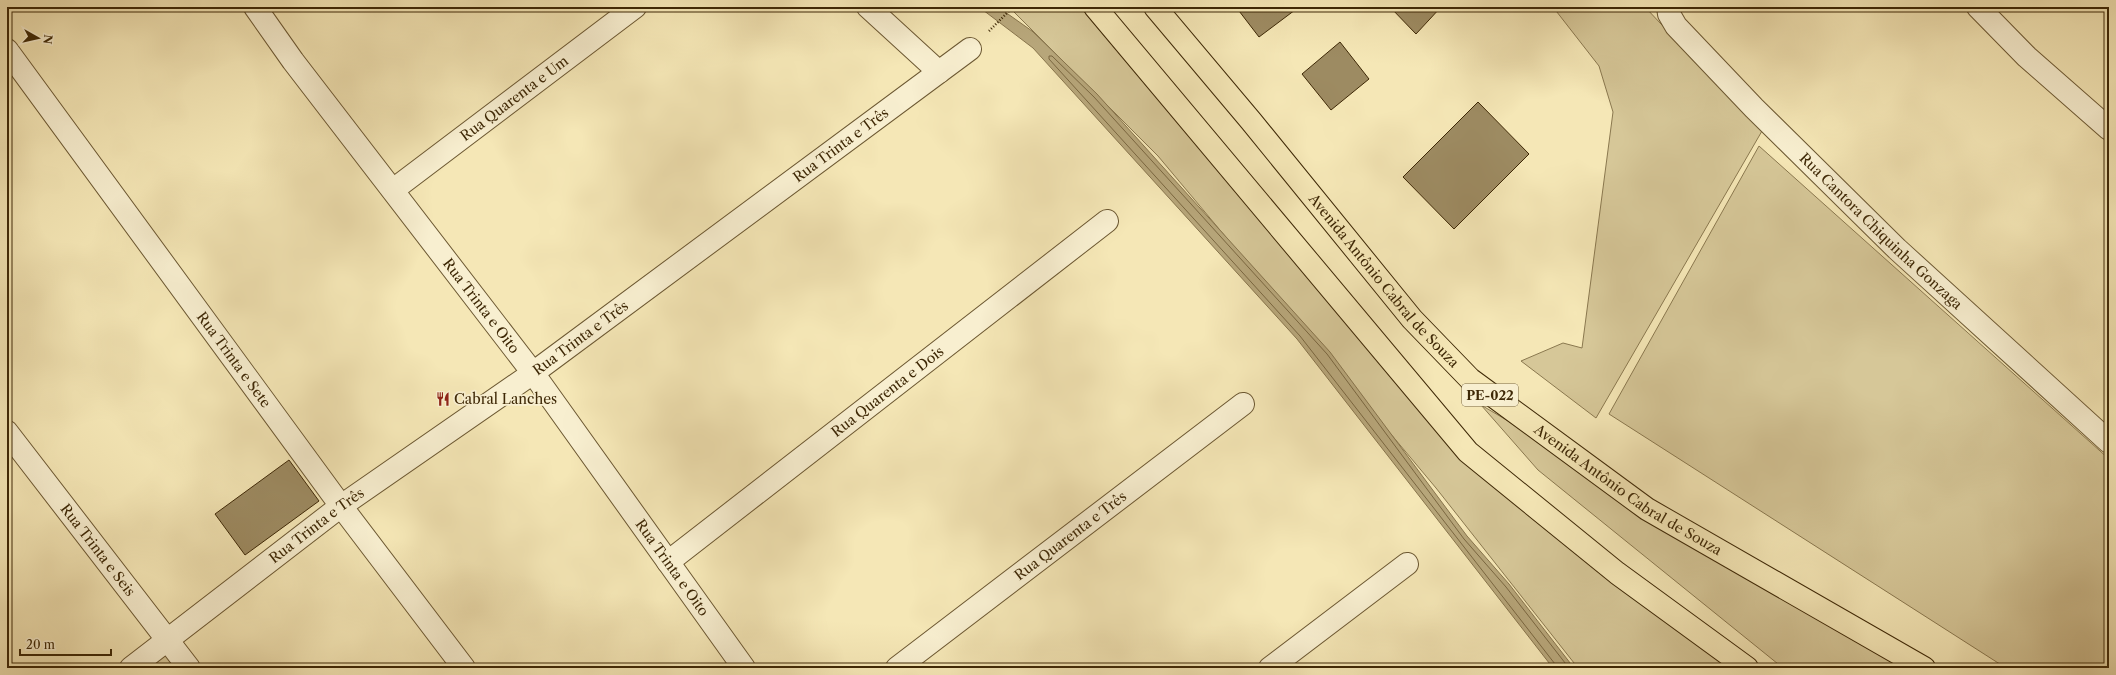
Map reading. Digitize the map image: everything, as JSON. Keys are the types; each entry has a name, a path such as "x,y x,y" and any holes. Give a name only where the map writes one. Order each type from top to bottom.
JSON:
{"highway":[{"path":"1095,7 1468,452 1617,573 1747,668"},
{"name":"Avenida Antônio Cabral de Souza","path":"1155,7 1251,121 1412,319 1470,379 1647,509 1924,668"}],"street":[{"name":"Rua Quarenta e Um","path":"393,190 635,7"},
{"path":"868,7 939,72"},
{"name":"Rua Cantora Chiquinha Gonzaga","path":"1668,7 1669,14 1676,26 1754,108 1897,249 2109,442"},
{"path":"1978,7 2027,56 2108,125"},
{"name":"Rua Trinta e Oito","path":"260,9 294,61 533,374 744,668"},
{"name":"Rua Trinta e Três","path":"131,668 341,506 533,374 970,49"},
{"name":"Rua Trinta e Sete","path":"7,50 341,506 464,668"},
{"name":"Rua Quarenta e Dois","path":"668,562 1107,221"},
{"name":"Rua Quarenta e Três","path":"897,668 1243,404"},
{"name":"Rua Trinta e Seis","path":"7,432 189,668"},
{"path":"1270,668 1407,564"}],"path":[{"path":"990,30 1013,7"}],"shaded area":[{"path":"1018,7 1080,7 1459,456 1736,668 1578,668 1436,488 1158,156 1014,12"},
{"path":"1553,7 1645,7 1762,131 1596,418 1521,361 1563,343 1582,348 1613,112 1599,66"},
{"path":"1759,146 2109,459 2109,668 2006,668 1609,414"},
{"path":"1481,405 1928,668 1783,668 1538,470"},
{"path":"162,642 181,668 128,668"}],"water":[{"path":"979,7 998,7 1032,31 1097,94 1330,352 1467,536 1509,584 1574,668 1553,668 1297,339 1033,48"}],"building":[{"path":"1236,7 1299,7 1259,37"},
{"path":"1390,7 1441,7 1416,34"},
{"path":"1340,42 1369,79 1331,110 1302,74"},
{"path":"1478,102 1529,154 1454,229 1403,177"},
{"path":"289,460 319,501 245,555 215,514"}],"place":[{"name":"Cabral Lanches","path":"443,399"}]}
